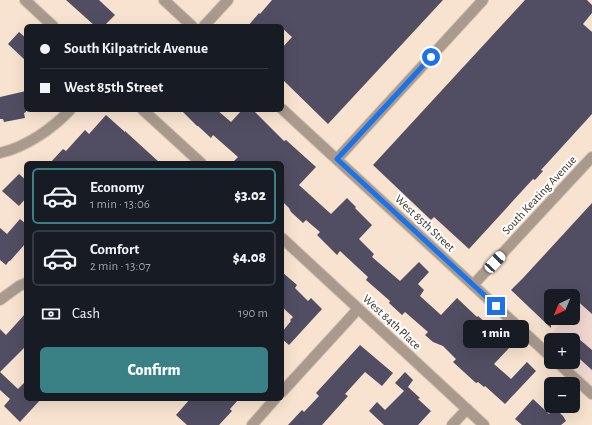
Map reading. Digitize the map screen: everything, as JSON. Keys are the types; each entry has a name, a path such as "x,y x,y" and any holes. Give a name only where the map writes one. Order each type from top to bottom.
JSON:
{"street":[{"path":"25,0 51,24"},
{"path":"164,0 190,24"},
{"path":"206,24 228,0"},
{"path":"337,159 483,0"},
{"name":"West 85th Street","path":"284,111 544,350"},
{"path":"0,153 30,141 60,121 68,112"},
{"path":"145,112 199,161"},
{"name":"South Keating Avenue","path":"474,285 592,157"},
{"name":"West 84th Place","path":"284,240 484,425"},
{"path":"0,300 24,284"},
{"path":"284,390 358,309"},
{"path":"565,369 592,394"},
{"path":"252,425 274,401"},
{"path":"452,425 467,409"}],"shaded area":[{"path":"592,289 592,397 580,386 580,377 570,377 562,369 580,369 580,333 552,333 559,325 580,325 580,302"},
{"path":"544,342 544,353 538,348"}],"building":[{"path":"66,0 99,0 115,15 106,24 93,24"},
{"path":"272,0 443,0 328,124 284,81 284,46 292,37 284,30 284,24 250,24 259,13 260,14"},
{"path":"525,0 587,0 592,5 592,13 583,24 592,32 592,114 541,170 543,171 535,180 533,179 469,249 434,217 431,220 373,165"},
{"path":"19,32 24,36 24,59 8,44"},
{"path":"24,91 24,112 26,112 24,113 25,118 4,122 3,119 0,119 0,97"},
{"path":"183,112 219,112 231,122 240,112 255,112 284,141 286,140 316,167 299,185 331,214 347,198 372,225 359,239 374,254 372,257 400,281 419,262 429,272 418,284 424,290 420,296 441,315 457,298 477,317 478,316 492,328 510,345 510,347 494,364 511,379 527,362 536,371 505,404 485,386 484,387 478,382 476,383 453,362 456,359 443,346 433,342 425,335 428,332 405,312 402,315 389,303 390,301 366,280 368,277 340,251 337,255 317,235 320,232 306,220 303,223 291,212 284,203 284,161 234,161 238,157 213,135 211,138"},
{"path":"106,115 158,161 52,161 63,149 66,151 85,130 89,134"},
{"path":"19,174 24,178 24,200 19,206 2,191"},
{"path":"592,203 592,314 580,303 580,289 544,289 544,321 511,290"},
{"path":"20,219 24,222 24,245 6,265 0,260 0,228 7,234"},
{"path":"284,274 297,285 295,288 308,301 311,298 322,309 289,345 284,341 284,330 293,317 284,309"},
{"path":"24,315 24,348 0,372 0,329 6,335"},
{"path":"580,340 592,350 592,370 580,359"},
{"path":"360,345 393,373 382,386 365,372 345,394 348,396 322,425 288,425 302,410 304,412 319,396 316,393"},
{"path":"0,372 18,389 24,383 24,401 39,401 20,422 4,406 10,399 0,390"},
{"path":"405,372 413,380 408,387 431,411 418,425 384,425 369,411 377,402 385,410 404,391 395,383"},
{"path":"533,399 544,409 544,413 560,413 566,421 561,425 522,425 515,419"},
{"path":"188,401 237,401 230,409 232,411 219,425 187,425 176,415"}],"route":[{"path":"431,57 337,159 496,306"}]}
